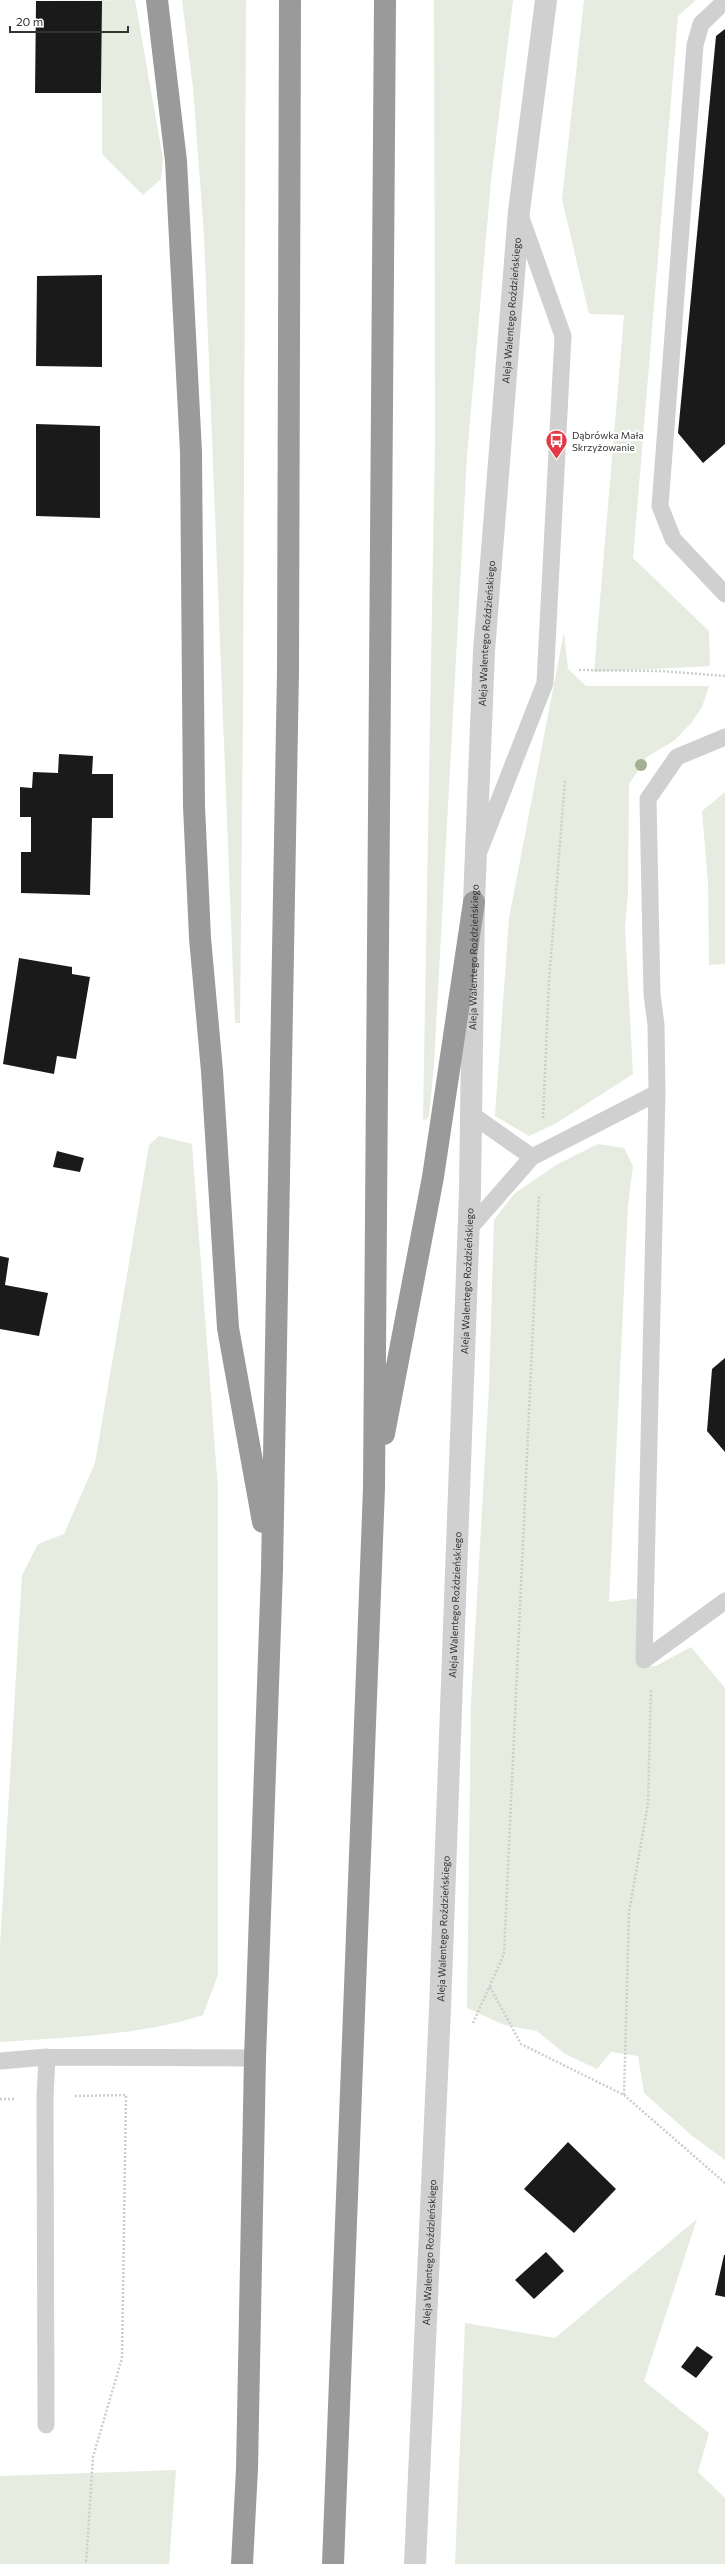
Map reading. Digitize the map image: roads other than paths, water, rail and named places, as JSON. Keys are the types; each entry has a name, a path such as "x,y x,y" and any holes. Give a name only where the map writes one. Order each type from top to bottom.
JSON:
{"highway":[{"path":"157,0 177,177 191,452 194,806 200,938 212,1071 228,1328 272,1570"},
{"path":"242,2564 247,2469 256,2058 272,1570 288,671 290,0"},
{"path":"333,2564 374,1488 385,0"},
{"path":"374,1488 433,1177 474,902"}],"street":[{"name":"Aleja Walentego Roździeńskiego","path":"415,2564 439,2017 468,1230 475,860 484,651 519,211 546,0"}],"lane":[{"path":"725,1 701,24 695,45 660,506 673,539 725,594"},
{"path":"475,860 545,682 563,336 519,211"},
{"path":"725,737 677,757 648,799 652,994 656,1025 658,1093 644,1660 725,1601"},
{"path":"468,1230 537,1155 658,1093"},
{"path":"471,1114 537,1155"},
{"path":"0,2061 47,2057 256,2058"},
{"path":"46,2425 45,2097 47,2057"}],"place":[{"name":"Dąbrówka Mała Skrzyżowanie","path":"556,460"}]}
